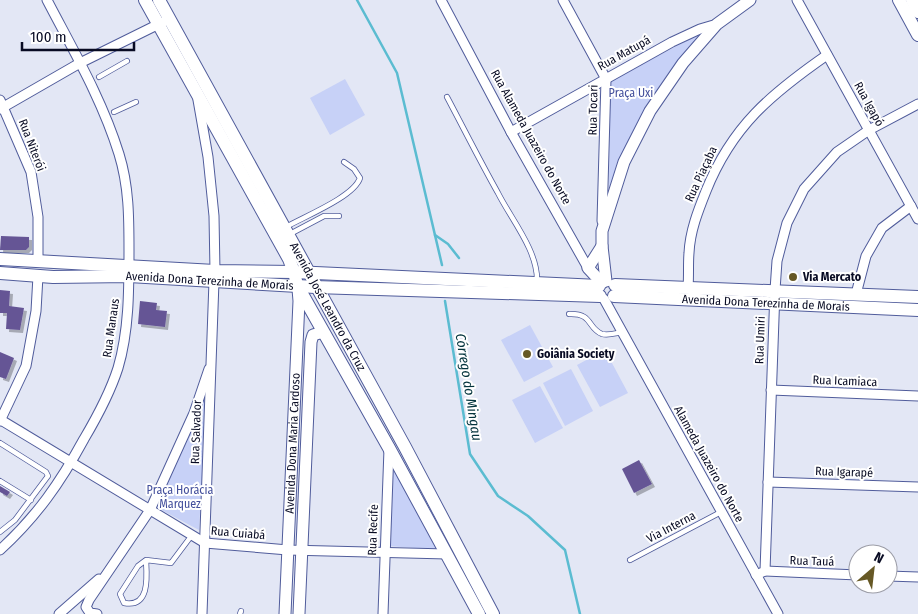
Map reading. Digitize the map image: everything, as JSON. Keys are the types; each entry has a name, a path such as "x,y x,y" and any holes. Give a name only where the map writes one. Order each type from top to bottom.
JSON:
{"main road":[{"name":"Avenida José Leandro da Cruz","path":"145,0 164,22 287,231 315,286 405,447 493,614"},
{"name":"Avenida José Leandro da Cruz","path":"159,0 164,22 196,92 294,272"},
{"path":"899,0 918,35"},
{"path":"912,0 918,12"},
{"name":"Avenida Dona Terezinha de Morais","path":"0,259 54,262 129,271 215,276 315,286 607,290 774,296 917,298"},
{"name":"Avenida Dona Terezinha de Morais","path":"0,273 53,276 129,271"},
{"name":"Avenida Dona Terezinha de Morais","path":"215,276 294,272 537,284 607,290 688,287 774,296 856,294 917,298"},
{"name":"Avenida Dona Maria Cardoso","path":"294,272 297,285"},
{"name":"Avenida José Leandro da Cruz","path":"297,285 390,448 479,614"}],"street":[{"name":"Rua Manaus","path":"0,550 28,523 50,495 99,413 118,367 127,321 130,207 120,155 109,114 47,0"},
{"name":"Rua Alameda Juazeiro do Norte","path":"441,0 511,132 588,268 607,290"},
{"name":"Rua Matupá","path":"511,132 690,33 717,24 750,0"},
{"name":"Rua Igapó","path":"797,0 918,219"},
{"name":"Rua Tocari","path":"565,1 606,79 602,231"},
{"path":"1,105 80,63 164,22"},
{"path":"607,290 602,231 624,162 650,111 683,63 717,24"},
{"name":"Rua Piaçaba","path":"688,287 689,252 696,216 715,169 729,145 746,122 766,101 787,83 828,55"},
{"path":"90,81 99,76"},
{"name":"Rua Salvador","path":"196,92 208,157 213,206 215,276 202,614"},
{"name":"Rua Umiri","path":"765,571 774,296 777,261 785,232 804,189 838,152 869,130 918,104"},
{"name":"Rua Niterói","path":"1,105 31,172 38,217 38,261"},
{"path":"856,294 866,256 882,228 911,206"},
{"path":"588,268 602,246"},
{"path":"53,276 54,262"},
{"path":"0,420 26,366 36,311 38,276"},
{"name":"Avenida Dona Maria Cardoso","path":"285,614 299,301 297,285"},
{"name":"Alameda Juazeiro do Norte","path":"607,290 621,329 756,575 774,613"},
{"name":"Avenida Dona Maria Cardoso","path":"299,614 311,342 314,335 323,332"},
{"path":"97,614 90,613 86,607 89,600 150,510 194,413 212,360"},
{"name":"Rua Icamiaca","path":"771,390 918,396"},
{"name":"Rua Cuiabá","path":"0,420 205,543 288,550 447,554"},
{"name":"Rua Recife","path":"382,614 390,448"},
{"name":"Rua Igarapé","path":"768,482 918,487"},
{"path":"59,614 109,571"},
{"path":"756,575 765,571"},
{"name":"Rua Tauá","path":"765,571 848,575"},
{"path":"898,576 918,577"}],"lane":[{"path":"99,76 127,61"},
{"path":"447,97 498,195 527,244 537,272 537,284"},
{"path":"109,114 136,102"},
{"path":"287,231 342,197 356,185 360,178 358,173 344,162"},
{"path":"287,231 324,216 339,216"},
{"path":"569,314 585,316 603,334 621,329"},
{"path":"0,532 15,520 47,479 47,474 1,446"},
{"path":"0,481 31,500"},
{"name":"Via Interna","path":"630,560 720,512"},
{"path":"146,560 148,578 146,591 138,601 131,604 124,603 120,594 138,566 146,560 171,563 192,535"}],"green space":[{"name":"Praça Uxi","path":"707,30 668,75 632,133 609,188 610,81"},
{"path":"345,79 365,115 330,135 310,98"},
{"name":"Goiânia Society","path":"530,325 553,367 524,382 501,340"},
{"path":"605,350 628,393 600,407 577,365"},
{"path":"571,369 593,411 565,426 543,383"},
{"name":"Praça Horácia Marquez","path":"208,378 199,530 154,506"},
{"path":"540,386 563,428 535,443 512,400"},
{"path":"392,463 441,550 388,546"}],"building":[{"path":"1,236 29,237 29,247 26,250 0,250"},
{"path":"0,290 10,291 9,306 24,308 20,330 6,329 7,313 0,313"},
{"path":"140,301 157,303 156,310 167,311 165,327 138,324"},
{"path":"0,352 14,358 6,379 0,377"},
{"path":"639,460 652,484 634,493 622,469"},
{"path":"0,486 10,492 7,496 0,492"}],"waterway":[{"name":"Córrego do Mingau","path":"357,0 397,73 442,265"},
{"name":"Córrego do Mingau","path":"435,235 448,244 459,258"},
{"name":"Córrego do Mingau","path":"445,301 470,454 498,496 528,516 565,550 580,614"}],"place":[{"name":"Via Mercato","path":"793,277"},
{"name":"Goiânia Society","path":"527,354"}]}
